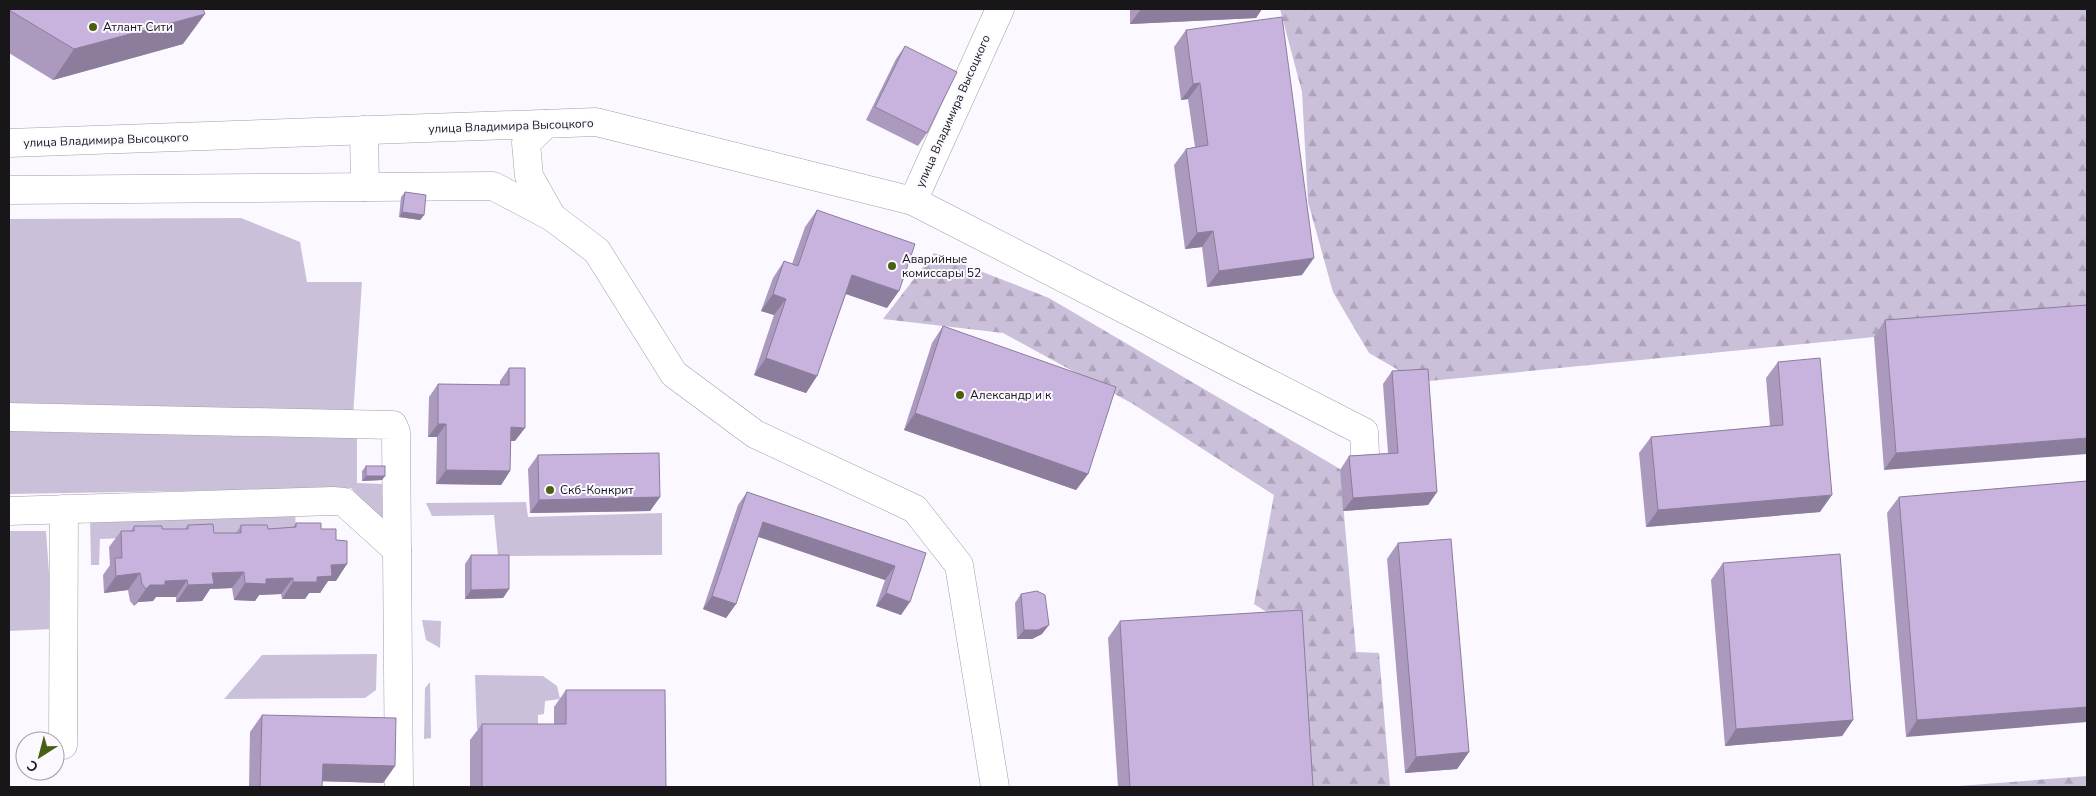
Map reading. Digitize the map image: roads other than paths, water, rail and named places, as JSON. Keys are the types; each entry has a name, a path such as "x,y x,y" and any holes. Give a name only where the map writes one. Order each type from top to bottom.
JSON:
{"street":[{"name":"улица Владимира Высоцкого","path":"9,143 596,122 913,201 1000,9"},
{"path":"546,124 526,142 529,176 552,217"},
{"path":"364,130 365,187"},
{"path":"9,190 493,186 552,217 597,251 674,374 755,434 915,509 959,565 995,787"},
{"path":"913,201 1364,432 1366,453"},
{"path":"9,416 388,423 395,428 399,787"},
{"path":"9,511 333,500 344,502 397,550"},
{"path":"63,731 64,509"}],"place":[{"name":"Атлант Сити","path":"93,27"},
{"name":"Аварийные комиссары 52","path":"892,266"},
{"name":"Александр и к","path":"960,395"},
{"name":"Скб-Конкрит","path":"550,490"}]}
